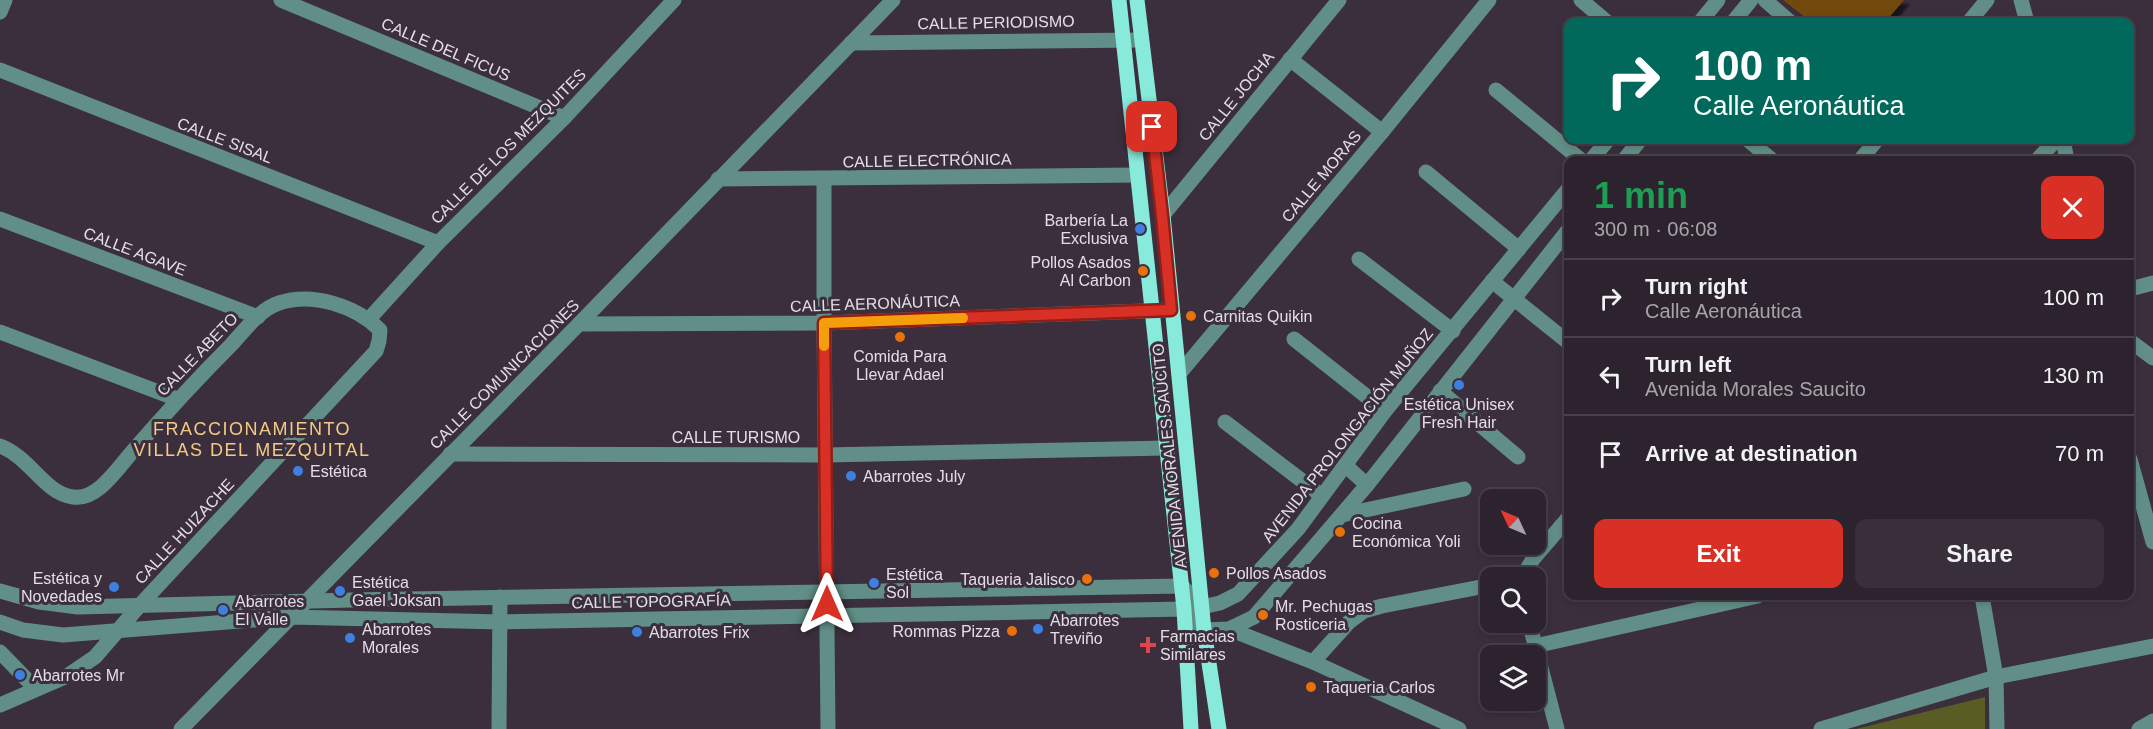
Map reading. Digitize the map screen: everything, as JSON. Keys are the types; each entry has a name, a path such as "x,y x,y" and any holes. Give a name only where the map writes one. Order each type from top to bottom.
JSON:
{"main road":[{"name":"AVENIDA MORALES SAUCITO","path":"1119,0 1182,586 1191,729"},
{"name":"AVENIDA MORALES SAUCITO","path":"1137,0 1179,374 1204,630 1218,729"}],"street":[{"path":"0,12 5,0"},
{"name":"CALLE DEL FICUS","path":"281,0 564,118"},
{"name":"CALLE DE LOS MEZQUITES","path":"369,319 438,243 564,118 674,0"},
{"name":"CALLE COMUNICACIONES","path":"181,729 893,0"},
{"name":"CALLE JOCHA","path":"1162,215 1339,0"},
{"name":"CALLE MORAS","path":"1179,374 1382,132 1488,0"},
{"path":"1581,0 1602,18"},
{"path":"1703,18 1718,0"},
{"path":"1736,18 1751,0"},
{"path":"1765,0 1785,18"},
{"path":"1972,18 1987,0"},
{"path":"2020,0 2026,18"},
{"name":"CALLE PERIODISMO","path":"851,43 1140,40"},
{"path":"1290,59 1382,132"},
{"name":"CALLE SISAL","path":"0,70 438,243"},
{"path":"1496,90 1576,156"},
{"path":"1594,156 1605,144"},
{"path":"1626,156 1637,144"},
{"path":"1753,144 1767,156"},
{"path":"1863,156 1874,144"},
{"path":"2041,156 2052,144"},
{"path":"1426,172 1519,249"},
{"name":"CALLE ELECTRÓNICA","path":"718,178 1137,175"},
{"path":"824,179 828,729"},
{"name":"AVENIDA PROLONGACIÓN MUÑOZ","path":"1202,607 1221,603 1238,594 1298,529 1385,411 1564,194"},
{"name":"CALLE AGAVE","path":"0,219 258,317"},
{"path":"1184,609 1204,630 1229,629 1254,617 1367,485 1564,235"},
{"path":"1359,259 1453,331"},
{"path":"1492,281 1564,339"},
{"path":"2134,288 2153,283"},
{"name":"CALLE ABETO","path":"0,446 12,451 26,462 54,491 75,498 98,490 177,399 258,317 278,303 303,299 331,302 369,319"},
{"name":"CALLE AERONÁUTICA","path":"579,324 824,323 1171,310"},
{"name":"CALLE HUIZACHE","path":"0,705 67,676 95,657 140,605 376,351 380,341 380,330 369,319"},
{"path":"0,332 177,399"},
{"path":"1294,339 1385,411"},
{"path":"2134,348 2153,358"},
{"path":"1440,391 1518,457"},
{"path":"1225,422 1322,496"},
{"name":"CALLE TURISMO","path":"450,454 826,455 1167,448"},
{"path":"1345,465 1367,485"},
{"path":"2134,488 2137,510 2153,542"},
{"path":"1342,515 1464,489"},
{"path":"1528,567 1564,523"},
{"path":"1182,586 1202,607"},
{"name":"CALLE TOPOGRAFÍA","path":"0,591 39,602 78,607 500,597 1182,586"},
{"path":"1313,662 1349,622 1364,611 1480,587"},
{"path":"499,729 500,597"},
{"path":"1539,645 1740,600"},
{"path":"1983,600 1996,677 1997,729"},
{"name":"CALLE TOPOGRAFÍA","path":"0,622 23,630 63,635 290,618 501,622 1184,609"},
{"path":"1229,629 1313,662 1459,729"},
{"path":"1821,729 1996,677 2153,646"},
{"path":"0,652 36,689"},
{"path":"1546,688 1557,729"},
{"path":"2139,729 2153,721"}],"green space":[{"path":"1985,697 1985,729 1856,729"}],"building":[{"path":"1783,0 1904,0 1888,18 1806,18"}],"slow traffic":[{"path":"824,346 824,323 963,318"}],"place":[{"name":"Barbería La Exclusiva","path":"1140,229"},
{"name":"Pollos Asados Al Carbon","path":"1143,271"},
{"name":"Carnitas Quikin","path":"1191,316"},
{"name":"Comida Para Llevar Adael","path":"900,337"},
{"name":"Estética Unisex Fresh Hair","path":"1459,385"},
{"name":"Estética","path":"298,471"},
{"name":"Abarrotes July","path":"851,476"},
{"name":"Cocina Económica Yoli","path":"1340,532"},
{"name":"Pollos Asados","path":"1214,573"},
{"name":"Taqueria Jalisco","path":"1087,579"},
{"name":"Estética Sol","path":"874,583"},
{"name":"Estética y Novedades","path":"114,587"},
{"name":"Estética Gael Joksan","path":"340,591"},
{"name":"Abarrotes El Valle","path":"223,610"},
{"name":"Mr. Pechugas Rosticeria","path":"1263,615"},
{"name":"Abarrotes Treviño","path":"1038,629"},
{"name":"Rommas Pizza","path":"1012,631"},
{"name":"Abarrotes Frix","path":"637,632"},
{"name":"Abarrotes Morales","path":"350,638"},
{"name":"Farmacias Similares","path":"1148,645"},
{"name":"Abarrotes Mr","path":"20,675"},
{"name":"Taqueria Carlos","path":"1311,687"}],"district":[{"name":"FRACCIONAMIENTO VILLAS DEL MEZQUITAL","path":"252,439"}],"route":[{"path":"827,604 824,323 1171,310 1152,127"}]}
